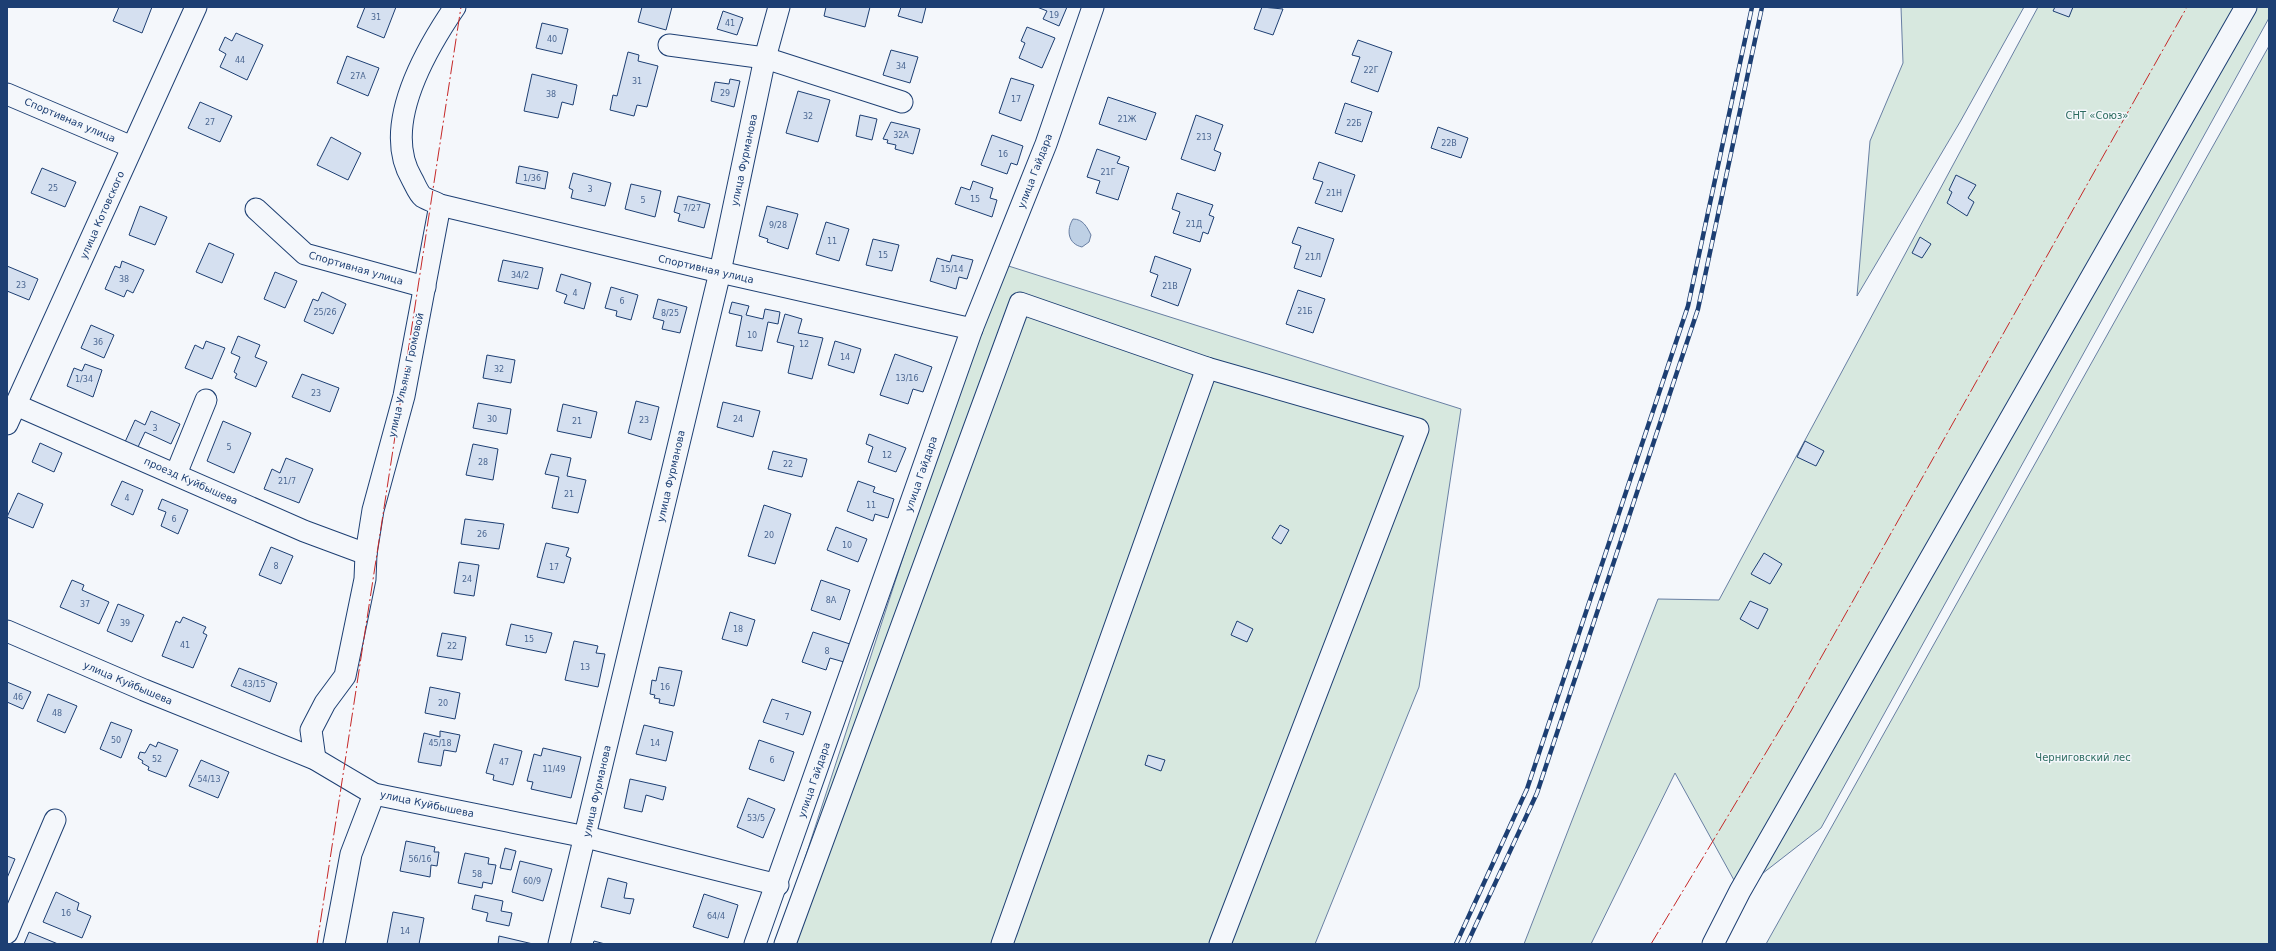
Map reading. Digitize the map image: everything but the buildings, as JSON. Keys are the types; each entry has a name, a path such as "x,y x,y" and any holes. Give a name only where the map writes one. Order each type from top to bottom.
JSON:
{"street":[{"name":"улица Котовского","path":"7,424 196,7"},
{"path":"440,205 422,196 406,170 400,147 409,94 437,33 455,7"},
{"name":"улица Фурманова","path":"559,944 586,837 720,272 766,58 779,7"},
{"name":"улица Гайдара","path":"755,944 778,885 972,329 1004,264 1093,7"},
{"path":"1713,944 1744,884 2246,7"},
{"path":"669,45 766,58 902,102"},
{"name":"Спортивная улица","path":"7,94 132,147"},
{"name":"Спортивная улица","path":"440,205 720,272 972,329"},
{"name":"улица Ульяны Громовой","path":"315,759 311,730 325,703 345,676 365,580 366,554 373,510 404,396 440,205"},
{"name":"Спортивная улица","path":"256,209 305,254 425,287"},
{"path":"785,944 1020,303 1207,368 1418,429 1220,944"},
{"path":"1002,944 1207,368"},
{"path":"176,474 206,400"},
{"name":"проезд Куйбышева","path":"16,405 304,531 366,554"},
{"name":"улица Куйбышева","path":"7,631 144,690 315,759 374,794 586,837 778,885"},
{"path":"334,944 351,854 374,794"},
{"path":"7,933 55,820"}],"green space":[{"path":"1901,7 2024,7 1960,122 1857,296 1870,141 1903,63"},
{"name":"СНТ «Союз»","path":"2038,7 2269,7 2269,18 1821,828 1740,891 1675,773 1591,944 1524,944 1658,599 1719,600"},
{"name":"Черниговский лес","path":"2269,46 2269,944 1766,944"},
{"path":"999,263 1461,409 1419,687 1315,944 777,944"}],"water":[{"path":"1073,219 1082,222 1091,235 1089,242 1082,247 1071,240 1069,228"}],"railway":[{"path":"1456,944 1527,789 1688,306 1752,7"},
{"path":"1467,944 1537,793 1698,309 1762,7"}],"power":[{"path":"317,944 461,7"},
{"path":"1651,944 1791,711 2187,7"}]}
